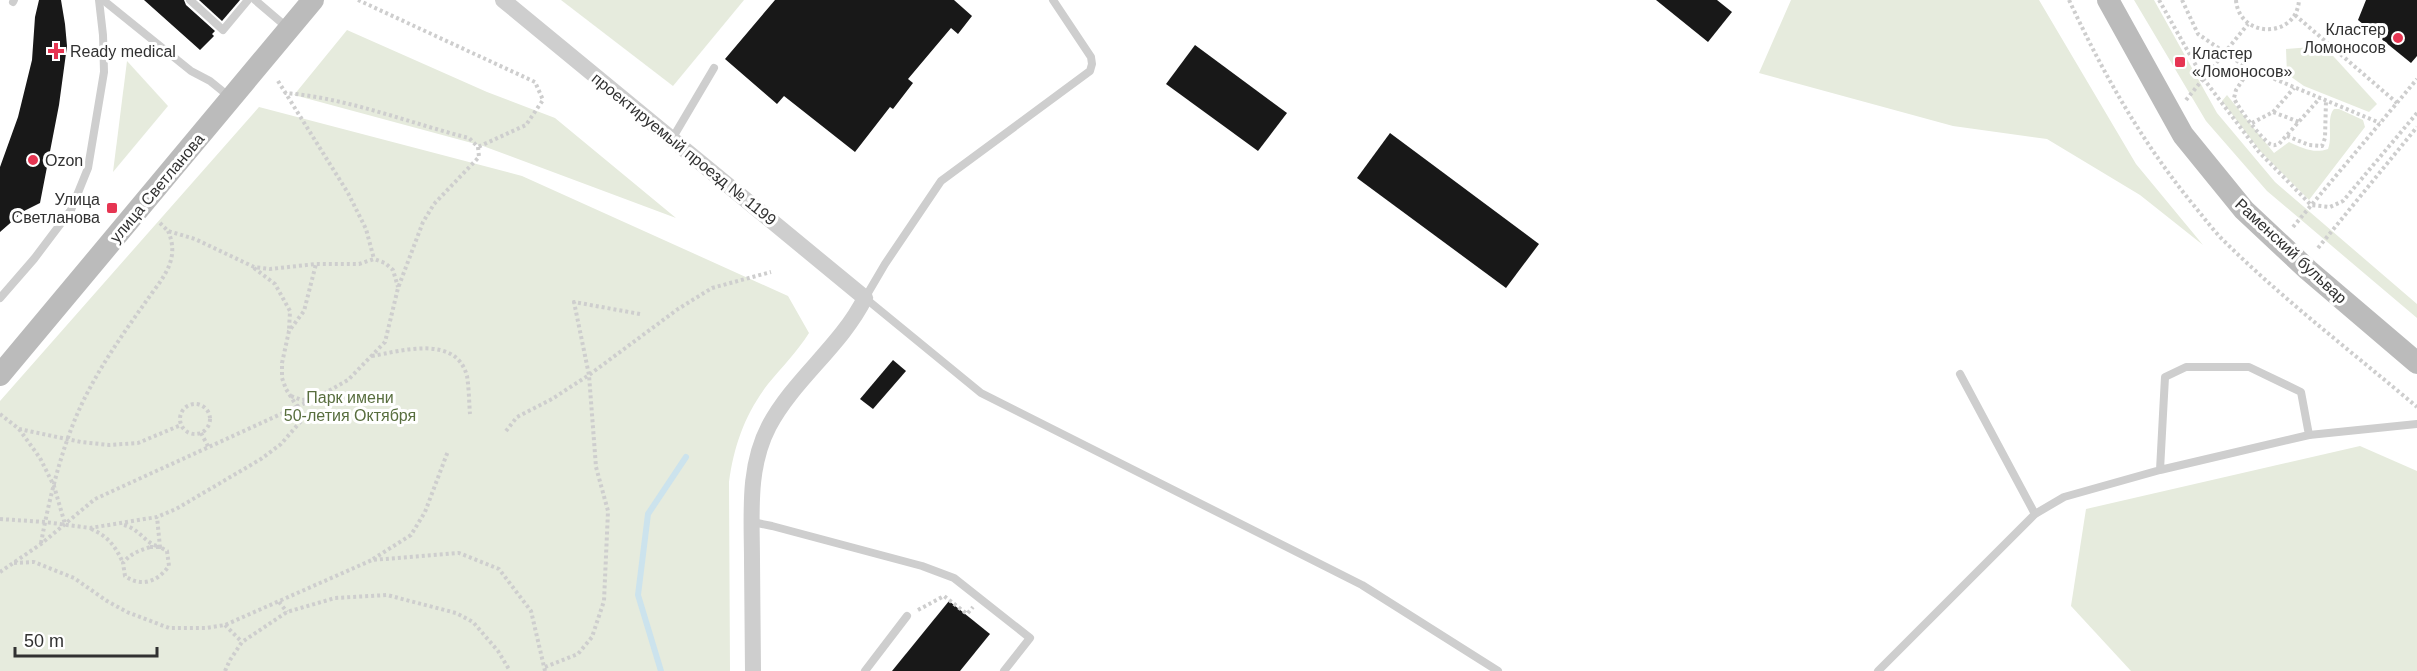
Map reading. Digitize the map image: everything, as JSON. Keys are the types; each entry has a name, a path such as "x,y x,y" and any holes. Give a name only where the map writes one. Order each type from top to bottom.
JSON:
{"street":[{"name":"улица Светланова","path":"0,375 313,0"},
{"name":"проектируемый проезд № 1199","path":"503,0 865,298"},
{"name":"Раменский бульвар","path":"2108,0 2183,135 2244,210 2308,270 2417,363"},
{"path":"753,671 751,491 757,456 769,426 791,393 849,326 865,298"}],"lane":[{"path":"0,298 34,259 71,210 88,168 104,72 99,0"},
{"path":"104,0 191,71 210,81 232,99"},
{"path":"190,0 223,30 248,0"},
{"path":"255,0 289,29"},
{"path":"1053,0 1091,57 1090,70 941,181 865,298 981,393 1362,585 1498,671"},
{"path":"672,139 714,68"},
{"path":"2160,470 2165,377 2187,367 2249,367 2301,393 2309,435"},
{"path":"1960,375 2034,514"},
{"path":"1878,671 2034,514 2064,497 2160,470 2309,435 2417,424"},
{"path":"752,522 922,566 954,579 1030,638 1004,671"},
{"path":"865,671 907,616"}],"path":[{"path":"358,0 535,82 543,100 526,125 478,147"},
{"path":"2159,0 2203,78 2259,152 2311,205 2330,207 2350,196 2417,113"},
{"path":"2182,0 2198,34 2250,69 2380,123"},
{"path":"2236,0 2241,16 2248,24 2268,31 2288,23 2295,15 2300,0"},
{"path":"2295,15 2397,103"},
{"path":"2184,102 2248,24"},
{"path":"2250,69 2236,90 2234,98 2269,143 2279,144 2320,98"},
{"path":"2293,226 2417,79"},
{"path":"278,81 348,193 366,229 374,259"},
{"path":"2252,123 2273,112 2294,87"},
{"path":"0,572 41,544 95,499 316,398 348,380 385,342 398,288 423,222 434,204 479,157 478,147 469,138 388,115 311,95 285,93"},
{"path":"2287,136 2309,145 2322,146 2325,138 2326,100"},
{"path":"2273,112 2299,122"},
{"path":"2318,248 2417,127"},
{"path":"41,544 54,486 78,411 111,351 166,274 174,246 168,231 160,223"},
{"path":"0,519 90,528 156,517 176,509 268,454 281,444 301,422 302,413 282,378 290,311 275,284 254,267 195,239 168,231"},
{"path":"254,267 270,270 316,264 359,264 374,259 385,263 393,270 398,288"},
{"path":"289,332 304,311 316,264"},
{"path":"506,431 518,417 552,399 589,375 678,309 712,288 771,272"},
{"path":"372,560 459,554 499,569 531,611 545,669 578,654 592,637 604,601 608,512 596,467 589,375 574,302 640,314"},
{"path":"371,357 438,348 451,353 466,375 470,414"},
{"path":"291,395 302,400 316,398"},
{"path":"189,405 201,405 210,413 209,425 201,433 189,433 181,425 181,413 189,405"},
{"path":"0,414 18,429 40,458 54,486 64,524"},
{"path":"18,429 68,440 109,445 138,443 181,425"},
{"path":"201,433 209,448"},
{"path":"13,563 34,562 74,578 106,601 127,612 169,628 206,628 225,625 372,560 411,535 425,512 448,451"},
{"path":"156,517 160,547"},
{"path":"90,528 109,540 117,550 123,563 123,570 129,579 152,582 170,566 167,551 146,541 136,529 120,524"},
{"path":"123,563 138,551 160,547"},
{"path":"225,671 242,642 287,612 335,598 387,595 456,613 473,622 498,651 510,671"},
{"path":"907,616 944,596 967,614 969,612"},
{"path":"279,602 287,612"},
{"path":"225,625 242,642"}],"green space":[{"path":"561,0 744,0 673,86"},
{"path":"1791,0 2039,0 2136,164 2203,245 2140,195 2047,139 1953,126 1759,73"},
{"path":"2134,0 2154,0 2217,113 2275,182 2417,304 2417,318 2267,191 2206,121"},
{"path":"347,30 487,92 555,118 676,218 483,146 294,95"},
{"path":"2324,46 2377,104 2369,112 2304,86 2287,74 2286,49"},
{"path":"127,61 168,106 113,172"},
{"path":"2227,95 2274,153 2289,142 2313,151 2328,149 2330,117 2334,109 2363,120 2365,127 2309,200 2260,151 2222,101"},
{"name":"Парк имени 50-летия Октября","path":"259,107 522,176 788,296 809,333 768,384 747,418 737,443 729,482 730,671 0,671 0,401"},
{"path":"2360,446 2417,471 2417,671 2131,671 2071,606 2086,509"}],"building":[{"path":"39,0 61,0 67,46 59,105 40,203 24,211 0,232 0,167 18,117 32,60 35,17"},
{"path":"144,0 184,0 186,5 215,31 212,34 214,36 200,50"},
{"path":"199,0 240,0 222,21"},
{"path":"775,0 954,0 972,16 958,34 951,28 908,79 913,83 893,109 890,107 855,152 784,96 777,104 725,59"},
{"path":"1656,0 1717,0 1732,12 1708,42"},
{"name":"Кластер Ломоносов","path":"2366,0 2417,0 2417,56 2411,63 2358,20"},
{"path":"1195,45 1287,113 1258,151 1166,84"},
{"path":"1390,133 1539,244 1506,288 1357,178"},
{"path":"893,360 906,371 873,409 860,399"},
{"path":"949,601 990,634 960,671 892,671"}],"waterway":[{"path":"661,671 638,595 648,514 686,457"}],"place":[{"name":"Кластер Ломоносов","path":"2398,38"},
{"name":"Ready medical","path":"56,51"},
{"name":"Кластер «Ломоносов»","path":"2180,62"},
{"name":"Ozon","path":"33,160"},
{"name":"Улица Светланова","path":"112,208"}]}
